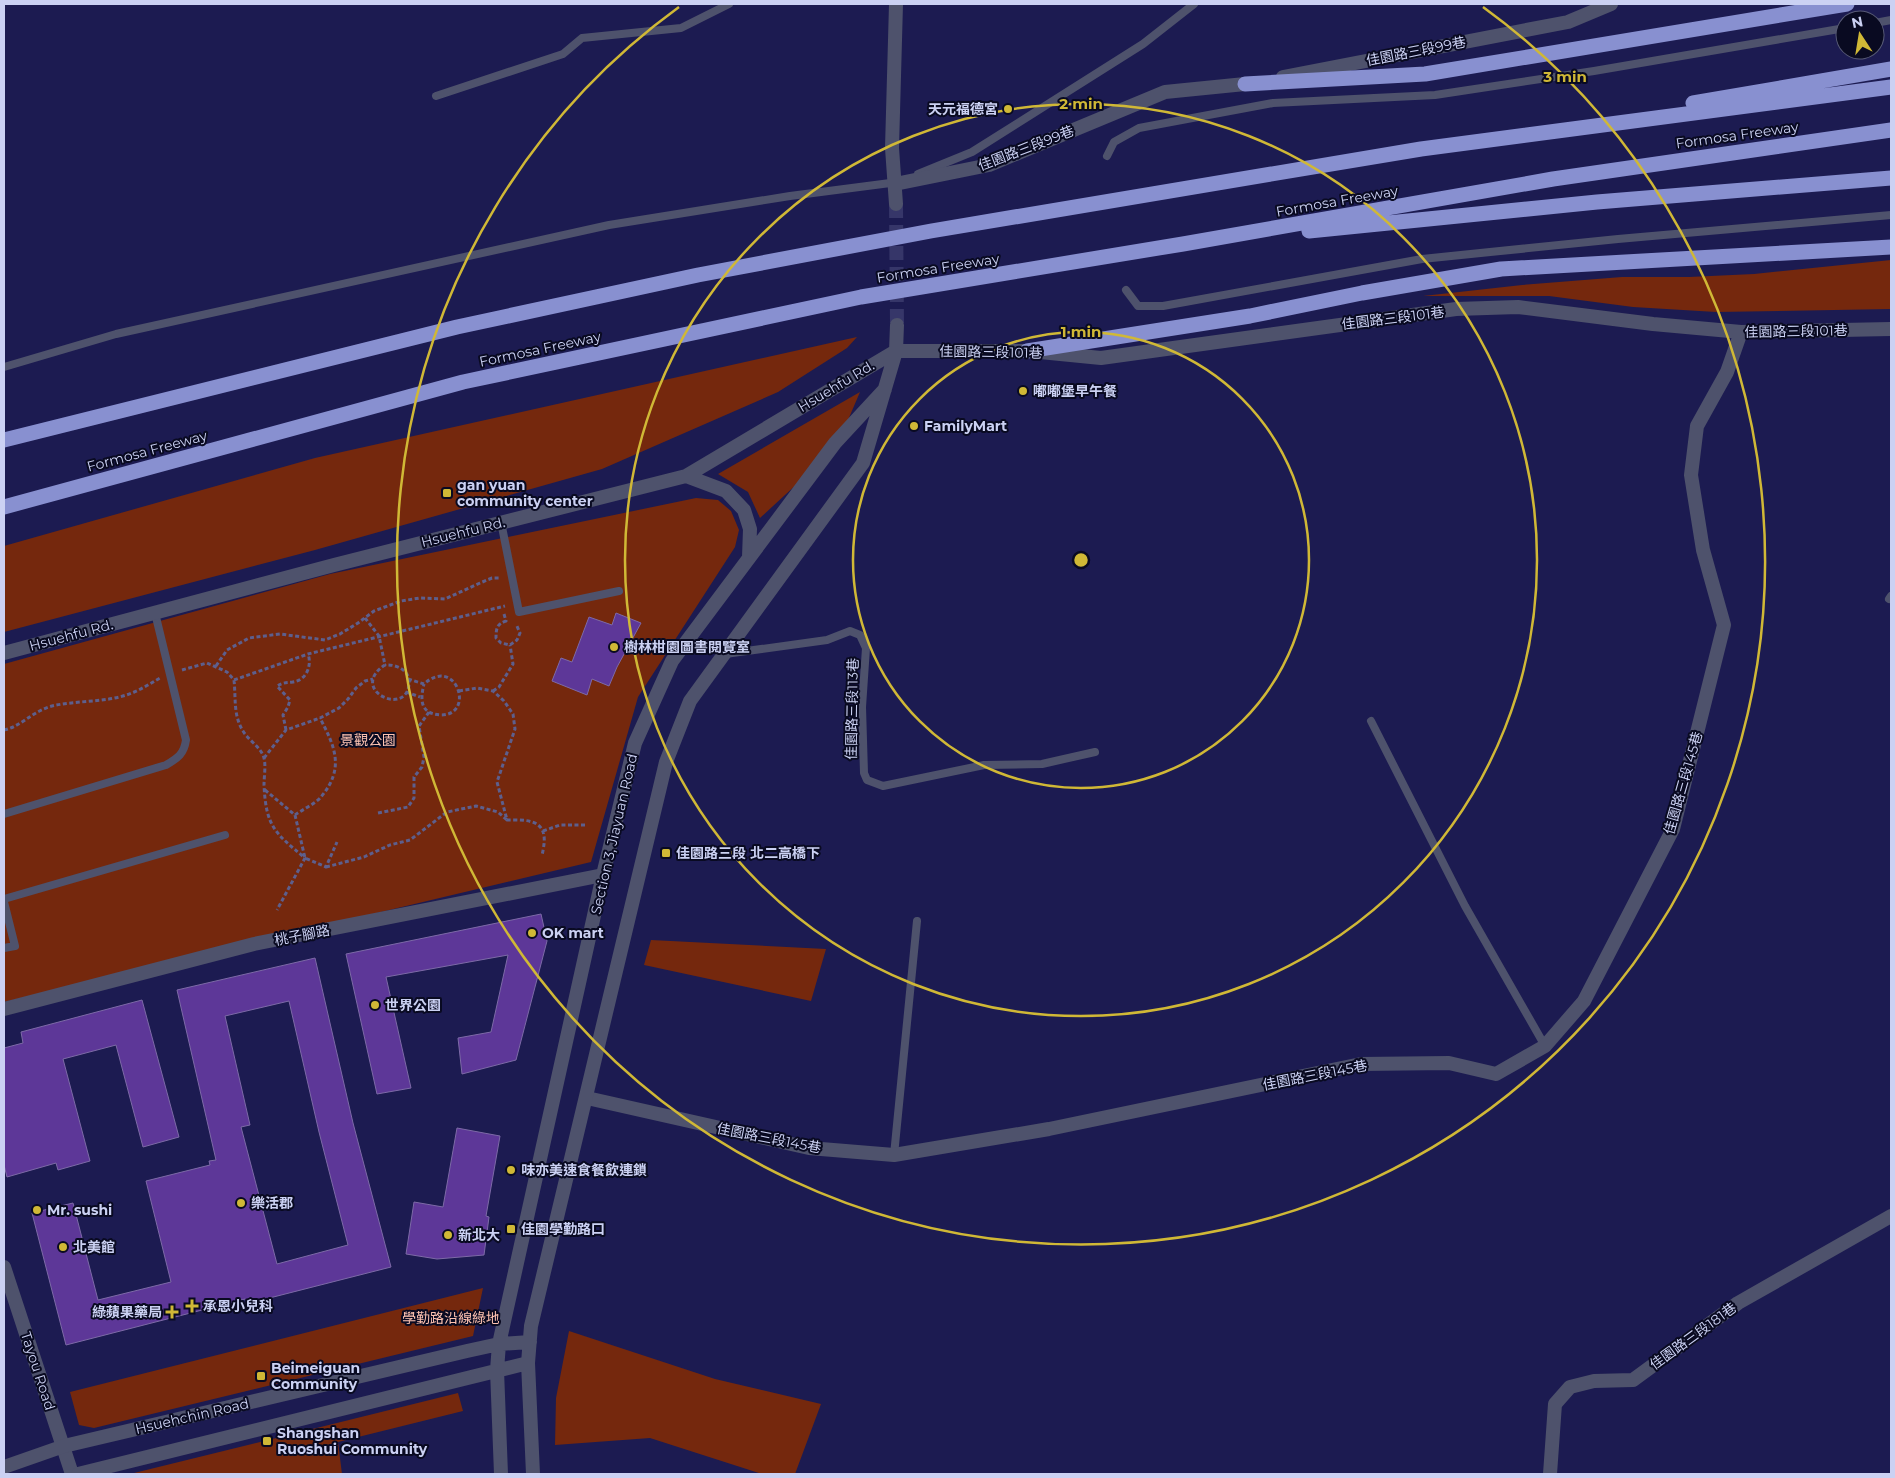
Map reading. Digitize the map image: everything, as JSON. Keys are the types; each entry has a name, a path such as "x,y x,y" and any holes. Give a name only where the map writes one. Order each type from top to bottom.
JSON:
{"highway":[{"path":"1245,84 1425,74 1847,4"},
{"path":"1421,149 1891,69"},
{"name":"Formosa Freeway","path":"4,440 457,327 698,275 931,231 1421,149 1891,87"},
{"name":"Formosa Freeway","path":"4,507 463,382 860,297 1183,244 1553,179 1891,130"},
{"path":"1183,244 1597,202 1891,178"},
{"path":"1027,351 1250,316 1362,292 1501,269 1891,246"}],"street":[{"path":"896,4 892,148 896,204"},
{"name":"佳園路三段99巷","path":"895,184 989,165 1165,92 1245,84 1568,22 1611,4"},
{"name":"佳園路三段101巷","path":"896,351 1027,351 1101,358 1456,309 1518,307 1652,324 1741,332 1891,329"},
{"name":"Section 3, Jiayuan Road","path":"532,1474 528,1363 531,1326 666,762 690,701 863,463 896,351 897,325"},
{"name":"佳園路三段145巷","path":"587,1098 809,1148 894,1155 1049,1129 1361,1064 1449,1063 1496,1074 1545,1046 1584,1001 1673,829 1724,625 1703,550 1690,475 1697,426 1727,372 1741,332"},
{"name":"Hsuehfu Rd.","path":"4,654 501,522 686,476 896,351"},
{"name":"Section 3, Jiayuan Road","path":"501,1474 497,1370 499,1344 603,875 635,743 672,661 836,442 887,386"},
{"path":"686,476 726,491 744,510 750,529 749,557"},
{"name":"桃子腳路","path":"4,1009 254,944 603,875"},
{"name":"佳園路三段181巷","path":"1550,1474 1555,1404 1570,1387 1594,1381 1633,1380 1738,1303 1891,1216"},
{"name":"Tayou Road","path":"4,1267 72,1474"},
{"name":"Hsuehchin Road","path":"4,1467 64,1446 499,1344 530,1342"},
{"name":"Hsuehchin Road","path":"78,1474 528,1363"}],"lane":[{"path":"436,96 563,54 582,38 681,28 729,4"},
{"name":"佳園路三段99巷","path":"895,184 972,152 1143,44 1194,4"},
{"path":"1107,156 1114,142 1139,128 1273,103 1435,95 1594,71 1835,30"},
{"path":"4,367 116,334 609,225 790,196 895,184"},
{"path":"1126,290 1138,306 1163,306 1422,259 1618,239 1891,215"},
{"path":"501,522 519,612 619,591"},
{"path":"4,814 166,765 180,757 185,749 186,740 155,613"},
{"name":"佳園路三段113巷","path":"724,654 827,640 850,631 860,636 866,648 862,707 864,773 867,780 883,786 984,765 1042,764 1095,752"},
{"path":"1371,721 1465,906 1545,1046"},
{"path":"4,948 15,946 4,901 225,835"},
{"path":"894,1155 916,921"}],"path":[{"path":"216,666 227,650 249,638 280,634 325,640 340,634 374,610 401,601 420,598 445,599 492,578 511,578"},
{"path":"234,680 308,654 517,603"},
{"path":"502,606 506,621"},
{"path":"365,618 379,636 386,665"},
{"path":"506,621 514,623 520,633 517,640 510,645 502,643 496,638 496,629 499,623 506,621"},
{"path":"492,691 499,687 513,664 510,645"},
{"path":"286,730 283,715 290,700 277,686 285,681 292,682 298,680 305,675 310,662 308,654"},
{"path":"4,730 9,729 34,712 52,706 132,693 170,673 207,663 226,672 234,680 235,714 243,732 257,746 264,758 264,790 269,818 277,835 305,858 326,867 364,857 390,845 410,840 447,812 476,806 498,812 507,820 528,820 539,826 544,835 542,856"},
{"path":"392,664 402,668 408,675 409,684 406,692 398,699 384,699 376,692 373,679 378,670 386,665 392,664"},
{"path":"439,676 446,677 457,685 459,703 447,715 429,712 421,702 420,697 424,684 429,679 439,676"},
{"path":"264,758 286,730 320,718 339,708 356,688 365,681 373,679"},
{"path":"408,679 424,684"},
{"path":"459,691 477,688 492,691 504,701 513,714 515,729 497,782 507,820"},
{"path":"406,692 420,697"},
{"path":"378,813 408,807 414,798 414,777 422,767 424,757 419,726 429,712"},
{"path":"296,815 320,798 335,775 336,754 320,718"},
{"path":"264,790 296,815 305,858 277,910"},
{"path":"543,831 560,825 587,825"},
{"path":"326,867 337,842"}],"green space":[{"path":"1891,260 1891,309 1716,312 1633,307 1549,296 1423,296 1522,285 1622,277 1689,277 1754,274"},
{"path":"857,337 847,348 778,392 602,469 315,550 4,632 4,546 315,458"},
{"path":"860,392 836,448 760,518 748,492 718,474"},
{"name":"景觀公園","path":"696,498 718,500 731,511 739,530 735,547 638,697 591,862 4,1002 4,664 330,574"},
{"path":"651,940 826,949 811,1001 644,965"},
{"name":"學勤路沿線綠地","path":"483,1288 473,1336 94,1428 79,1425 70,1392"},
{"path":"569,1331 715,1379 821,1404 795,1474 762,1474 650,1438 555,1445 556,1398"},
{"path":"458,1393 463,1411 338,1442 342,1474 130,1474"}],"building":[{"path":"616,613 641,623 609,686 592,679 587,695 552,681 561,658 572,662 589,617 612,625"},
{"name":"世界公園","path":"541,914 547,941 516,1060 462,1074 458,1038 491,1032 508,955 386,977 411,1088 377,1094 346,954"},
{"path":"315,958 353,1123 391,1267 246,1304 245,1299 66,1345 32,1213 73,1203 98,1300 171,1282 146,1181 210,1165 209,1161 216,1160 177,990","holes":["289,1001 319,1132 348,1245 277,1264 241,1127 250,1125 225,1016"]},
{"path":"142,1000 179,1137 143,1147 116,1045 63,1059 90,1161 58,1170 56,1163 7,1177 4,1165 4,1048 23,1043 21,1032"},
{"path":"457,1128 500,1136 486,1216 489,1217 484,1255 437,1259 406,1254 414,1202 443,1207"}],"tunnel":[{"path":"896,204 897,325"}],"place":[{"name":"天元福德宮","path":"1008,109"},
{"name":"嘟嘟堡早午餐","path":"1023,391"},
{"name":"FamilyMart","path":"914,426"},
{"name":"gan yuan community center","path":"447,493"},
{"name":"樹林柑園圖書閱覽室","path":"614,647"},
{"name":"佳園路三段 北二高橋下","path":"666,853"},
{"name":"OK mart","path":"532,933"},
{"name":"世界公園","path":"375,1005"},
{"name":"味亦美速食餐飲連鎖","path":"511,1170"},
{"name":"樂活郡","path":"241,1203"},
{"name":"Mr. sushi","path":"37,1210"},
{"name":"佳園學勤路口","path":"511,1229"},
{"name":"新北大","path":"448,1235"},
{"name":"北美館","path":"63,1247"},
{"name":"承恩小兒科","path":"192,1306"},
{"name":"綠蘋果藥局","path":"172,1312"},
{"name":"Beimeiguan Community","path":"261,1376"},
{"name":"Shangshan Ruoshui Community","path":"267,1441"}]}
